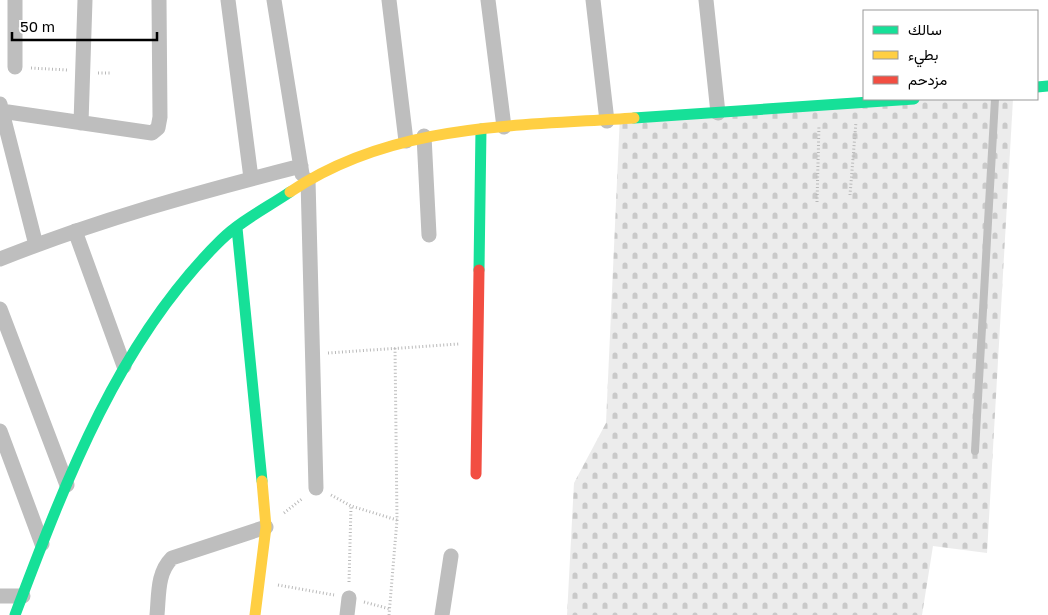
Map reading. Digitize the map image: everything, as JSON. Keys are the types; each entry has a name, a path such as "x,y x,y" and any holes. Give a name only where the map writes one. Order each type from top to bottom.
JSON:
{"main road":[{"path":"15,615 67,484 124,366 190,273 224,238 306,182 333,167 379,148 424,136 504,127 903,100"},
{"path":"476,474 481,129"},
{"path":"238,228 266,527 254,615"}],"street":[{"path":"15,0 16,66"},
{"path":"81,123 84,0"},
{"path":"36,245 1,107 81,123 152,133 158,128 159,0"},
{"path":"228,0 251,178"},
{"path":"274,0 301,166 306,182 314,354 316,488"},
{"path":"389,0 406,141"},
{"path":"488,0 504,127"},
{"path":"593,0 606,120"},
{"path":"706,0 718,113"},
{"path":"424,136 429,236"},
{"path":"0,259 75,231 222,185 301,166"},
{"path":"75,231 124,366"},
{"path":"0,309 67,484"},
{"path":"0,431 42,544"},
{"path":"157,615 160,576 164,567 172,558 266,527"},
{"path":"442,615 451,556"},
{"path":"0,596 24,596"},
{"path":"347,615 349,598"}],"lane":[{"path":"974,451 995,100"}],"path":[{"path":"16,66 83,72"},
{"path":"850,195 858,104"},
{"path":"816,202 820,107"},
{"path":"314,354 395,347 478,343"},
{"path":"389,615 397,520 395,347"},
{"path":"266,527 316,488 351,506 397,520"},
{"path":"349,598 351,506"},
{"path":"260,582 349,598 390,609"}],"green space":[{"path":"863,99 1013,100 987,553 933,546 922,615 567,615 574,483 606,423 620,115"}],"traffic: fast":[{"path":"1038,87 1048,86"},
{"path":"634,118 899,100"},
{"path":"479,270 481,129"},
{"path":"15,615 75,465 98,416 124,368 152,323 185,280 221,240 245,220 290,192"},
{"path":"237,228 262,481"}],"traffic: slow":[{"path":"290,192 329,169 370,152 413,140 456,132 500,127 634,118"},
{"path":"255,615 266,527 262,481"}],"traffic: jam":[{"path":"476,474 479,270"}]}
